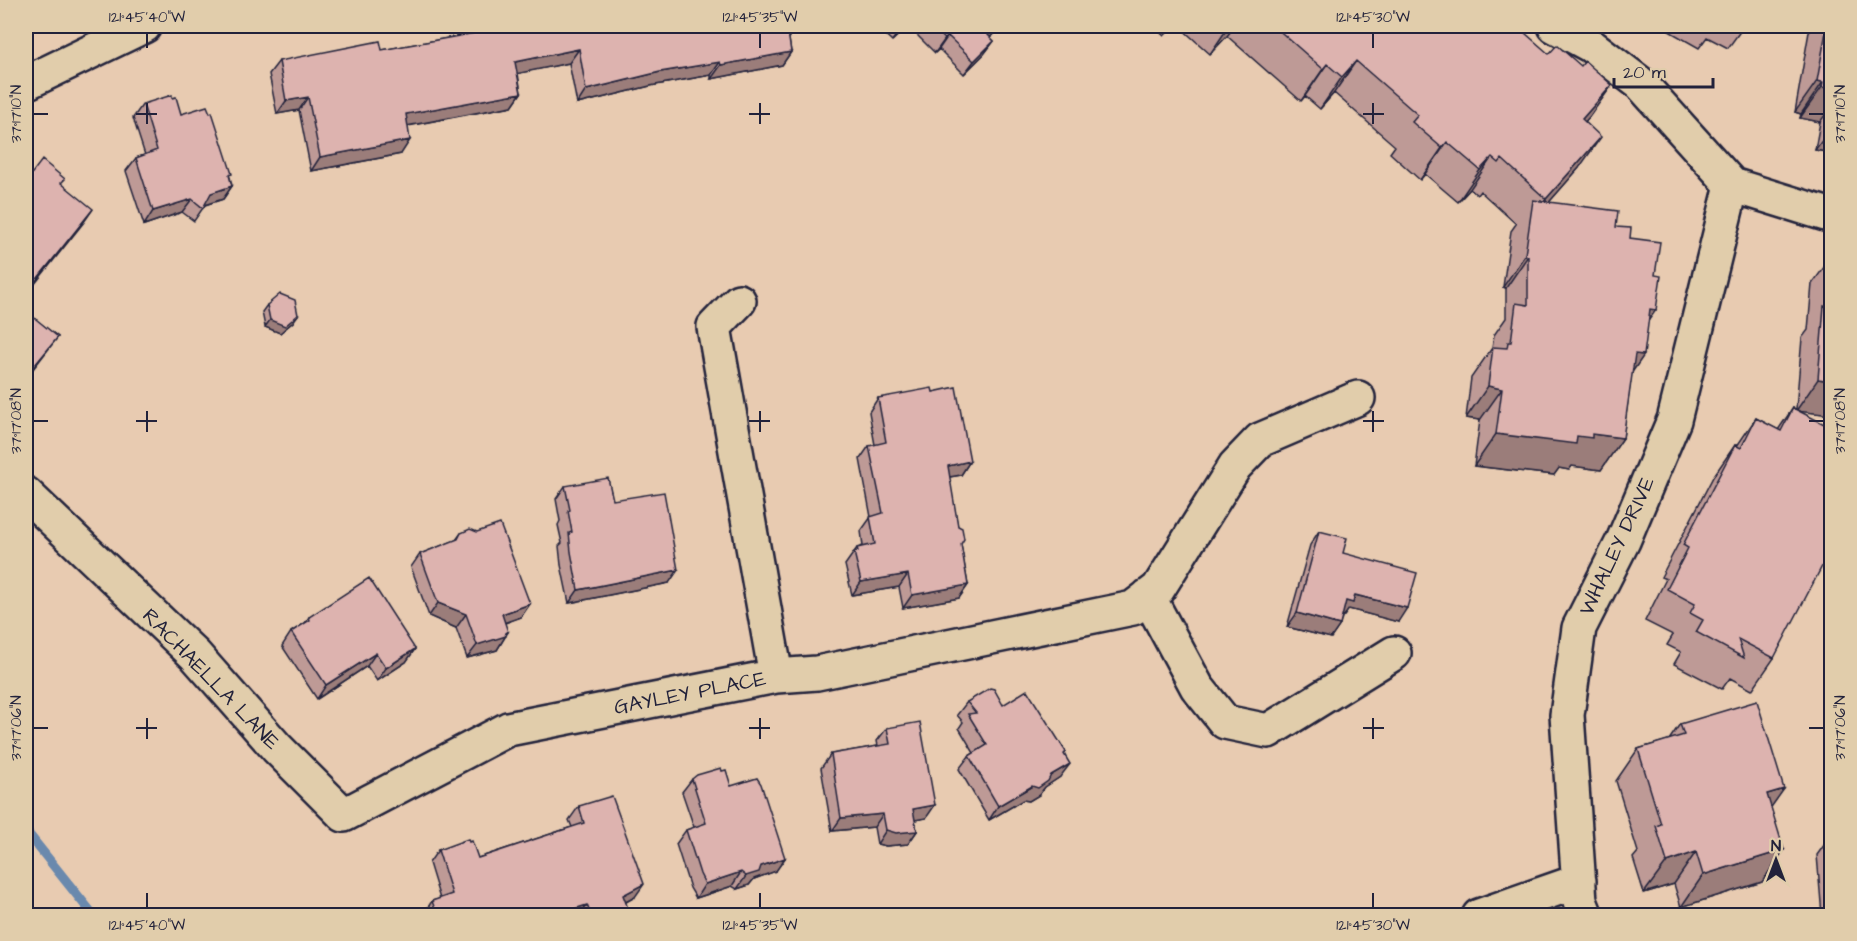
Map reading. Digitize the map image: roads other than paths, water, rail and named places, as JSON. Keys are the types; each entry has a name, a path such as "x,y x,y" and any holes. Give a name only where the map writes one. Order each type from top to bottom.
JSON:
{"street":[{"path":"26,82 144,26"},
{"path":"1555,26 1590,45 1641,84 1732,185 1832,216"},
{"name":"WHALEY DRIVE","path":"1586,915 1580,901 1567,715 1579,628 1623,541 1674,420 1732,185"},
{"name":"GAYLEY PLACE","path":"344,815 508,729 776,676 714,327 739,301"},
{"path":"776,676 817,673 1133,608 1158,589 1235,466 1249,448 1260,440 1358,398"},
{"name":"RACHAELLA LANE","path":"26,494 195,655 276,748 344,815"},
{"path":"1148,597 1197,687 1225,722 1268,731 1394,653"},
{"path":"1479,915 1579,881"}],"waterway":[{"path":"26,831 94,916"}]}
